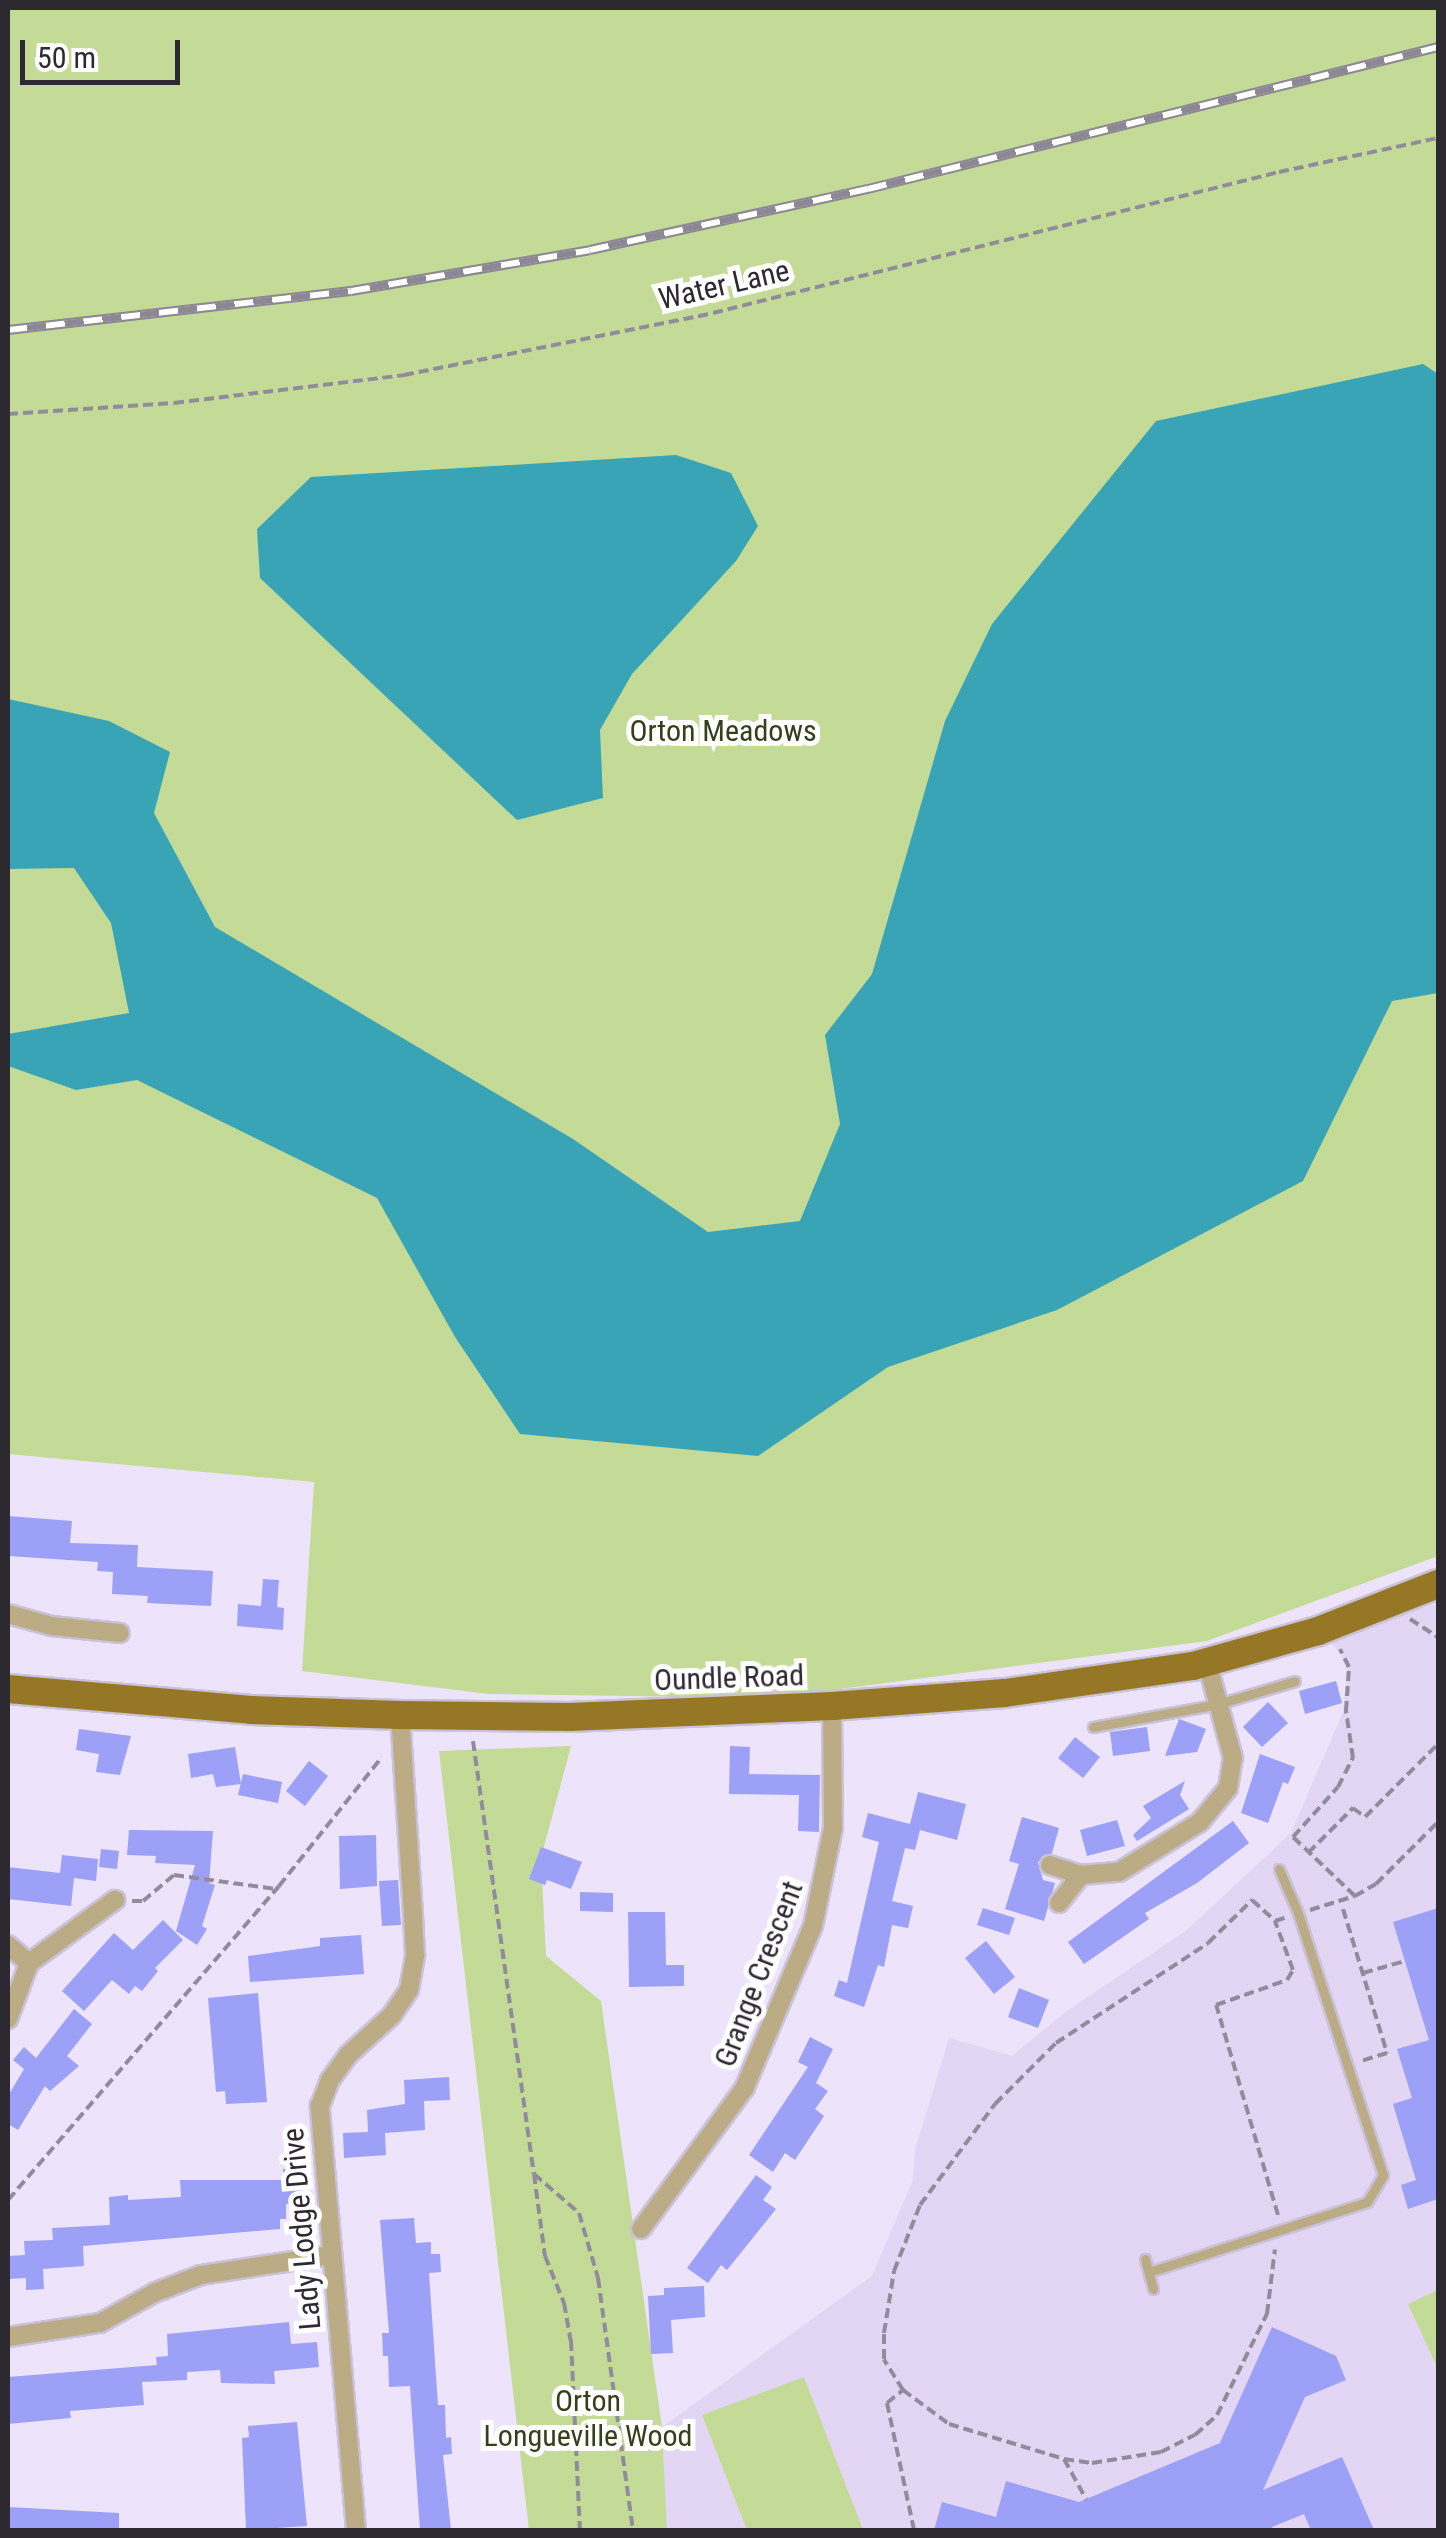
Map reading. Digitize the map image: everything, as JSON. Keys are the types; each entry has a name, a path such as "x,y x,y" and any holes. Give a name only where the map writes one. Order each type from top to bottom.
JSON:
{"main road":[{"name":"Oundle Road","path":"8,1689 400,1725 469,1716 569,1717 832,1706 1005,1693 1207,1662 1318,1631 1438,1584"}],"street":[{"path":"8,1614 52,1626 120,1633"},
{"path":"1050,1865 1081,1875 1119,1872 1200,1822 1228,1788 1234,1758 1207,1662"},
{"name":"Grange Crescent","path":"641,2229 744,2089 813,1926 833,1828 832,1706"},
{"name":"Lady Lodge Drive","path":"356,2530 320,2106 330,2080 348,2056 392,2016 408,1990 414,1955 400,1725"},
{"path":"1060,1902 1081,1875"},
{"path":"8,2019 29,1964 115,1900"},
{"path":"8,1945 29,1964"},
{"path":"8,2337 100,2323 156,2292 201,2275 331,2255"}],"lane":[{"path":"1092,1727 1218,1704 1295,1681"},
{"path":"1148,2272 1367,2202 1383,2176 1298,1913 1278,1868"},
{"path":"1145,2259 1153,2289"}],"path":[{"name":"Water Lane","path":"8,414 174,402 423,371 713,313 1279,172 1438,138"},
{"path":"1338,1646 1349,1668 1346,1711 1353,1758 1338,1787 1293,1838 1355,1896"},
{"path":"469,1716 545,2256 564,2302 570,2342 580,2530"},
{"path":"8,2200 276,1889 400,1725"},
{"path":"1308,1852 1353,1808 1365,1817 1438,1744"},
{"path":"1275,1920 1355,1896 1376,1884 1438,1822"},
{"path":"115,1900 143,1902 174,1875 276,1889"},
{"path":"1252,1900 1275,1920 1294,1970 1287,1980 1216,2005 1278,2218 1267,2314 1217,2415 1195,2435 1161,2452 1092,2463 1064,2459 950,2424 903,2390 884,2359 894,2272 920,2205 995,2104 1056,2043 1208,1943 1252,1900"},
{"path":"1344,1908 1387,2053 1347,2066"},
{"path":"1363,1973 1404,1960"},
{"path":"534,2174 579,2213 598,2278 633,2530"},
{"path":"903,2390 887,2403 914,2530"},
{"path":"1064,2459 1086,2499"}],"shaded area":[{"path":"1438,1603 1438,2530 667,2530 662,2427 872,2276 913,2180 915,2150 949,2038 1012,2056 1064,2013 1187,1930 1291,1833 1343,1712 1347,1671 1341,1653 1327,1640"}],"green space":[{"name":"Orton Meadows","path":"8,8 1438,8 1438,1556 1207,1641 771,1698 489,1694 302,1671 314,1482 8,1454"},
{"name":"Orton Longueville Wood","path":"571,1746 541,1858 546,1956 601,2001 662,2427 667,2530 529,2530 439,1751"},
{"path":"1438,2290 1438,2369 1408,2304"},
{"path":"804,2377 863,2530 747,2530 702,2415"}],"water":[{"path":"1423,364 1438,374 1438,993 1392,1001 1303,1181 1057,1310 888,1367 758,1456 520,1434 455,1337 377,1198 137,1080 76,1090 8,1066 8,1034 129,1013 111,923 74,868 8,869 8,699 109,721 170,752 154,813 215,927 573,1139 708,1232 800,1221 840,1124 825,1035 872,974 945,721 992,624 1156,421"},
{"path":"676,455 731,473 758,526 736,561 632,674 600,730 603,798 517,820 260,578 257,529 311,477"}],"building":[{"path":"8,1516 72,1521 70,1543 138,1545 137,1567 213,1571 211,1606 147,1603 148,1596 112,1594 113,1572 97,1571 98,1562 9,1556"},
{"path":"263,1579 279,1580 277,1607 284,1608 283,1630 237,1626 238,1604 261,1606"},
{"path":"1336,1681 1342,1703 1305,1714 1299,1691"},
{"path":"1268,1702 1288,1723 1262,1747 1243,1727"},
{"path":"1179,1719 1206,1729 1197,1752 1165,1756"},
{"path":"1147,1727 1150,1751 1113,1756 1110,1732"},
{"path":"79,1729 131,1736 120,1775 96,1772 99,1754 76,1750"},
{"path":"1075,1737 1100,1757 1083,1778 1058,1758"},
{"path":"730,1746 750,1747 749,1774 820,1775 819,1832 798,1831 799,1795 729,1794"},
{"path":"235,1747 241,1784 216,1787 213,1774 191,1778 188,1754"},
{"path":"1260,1754 1295,1767 1288,1784 1283,1782 1268,1823 1241,1813"},
{"path":"309,1761 328,1776 305,1806 286,1791"},
{"path":"243,1774 282,1782 278,1803 238,1795"},
{"path":"1185,1781 1180,1795 1189,1809 1137,1841 1133,1835 1151,1818 1143,1806"},
{"path":"918,1792 966,1804 957,1840 920,1830 915,1850 905,1848 892,1901 913,1906 908,1928 892,1925 884,1967 878,1965 864,2007 834,1996 839,1980 847,1983 879,1842 862,1837 868,1813 910,1824"},
{"path":"1022,1817 1059,1828 1052,1853 1038,1862 1043,1880 1055,1883 1044,1921 1005,1909 1019,1864 1009,1861"},
{"path":"1117,1820 1125,1846 1087,1856 1080,1830"},
{"path":"1233,1821 1249,1843 1197,1883 1145,1913 1149,1919 1084,1964 1068,1942"},
{"path":"129,1830 213,1831 209,1883 215,1885 202,1926 207,1929 197,1945 176,1931 195,1865 155,1863 156,1856 127,1855"},
{"path":"376,1835 377,1886 340,1889 339,1836"},
{"path":"541,1847 582,1862 571,1889 547,1880 545,1885 529,1879"},
{"path":"101,1849 119,1851 117,1869 99,1867"},
{"path":"62,1855 98,1859 96,1881 74,1878 71,1906 8,1899 8,1867 60,1873"},
{"path":"398,1880 401,1925 382,1926 379,1881"},
{"path":"580,1892 613,1893 613,1912 580,1911"},
{"path":"983,1908 1015,1918 1009,1935 977,1925"},
{"path":"1438,1908 1438,2199 1408,2209 1401,2185 1416,2180 1393,2104 1412,2098 1397,2049 1429,2040 1393,1922"},
{"path":"628,1912 665,1912 666,1965 684,1965 684,1986 629,1987"},
{"path":"163,1920 183,1940 155,1968 158,1971 142,1991 135,1986 129,1994 112,1980 84,2011 62,1991 114,1933 133,1950"},
{"path":"361,1935 364,1974 250,1982 248,1956 320,1946 320,1938"},
{"path":"986,1941 1015,1977 994,1994 965,1958"},
{"path":"1019,1988 1049,2000 1038,2028 1008,2017"},
{"path":"258,1993 267,2102 226,2104 225,2091 216,2092 208,1998"},
{"path":"74,2009 92,2024 67,2056 79,2066 50,2091 45,2086 18,2130 8,2124 8,2096 24,2069 13,2060 24,2047 36,2058"},
{"path":"810,2037 833,2049 816,2083 828,2091 815,2109 824,2116 795,2160 785,2153 773,2172 749,2155 808,2067 798,2062"},
{"path":"449,2077 450,2100 424,2101 425,2130 385,2133 386,2155 344,2158 343,2133 368,2132 367,2110 405,2104 404,2080"},
{"path":"300,2168 301,2204 286,2204 286,2219 280,2219 280,2229 83,2246 84,2266 43,2269 44,2289 26,2290 26,2278 8,2279 8,2256 25,2255 24,2241 53,2240 52,2228 110,2225 109,2197 181,2197 180,2180 284,2180 283,2169"},
{"path":"756,2175 772,2187 763,2200 776,2209 727,2270 721,2265 708,2283 687,2268"},
{"path":"414,2218 416,2243 431,2242 431,2254 440,2254 441,2272 429,2273 438,2405 445,2405 446,2438 451,2437 452,2454 443,2455 451,2530 420,2530 410,2386 389,2387 388,2356 383,2356 382,2333 389,2333 380,2220"},
{"path":"704,2286 705,2317 671,2320 673,2353 651,2354 648,2296 664,2295 664,2288"},
{"path":"289,2322 291,2344 317,2342 319,2367 274,2371 275,2384 221,2383 220,2370 187,2372 187,2380 142,2382 144,2405 70,2411 71,2418 8,2424 8,2377 157,2365 156,2357 168,2356 167,2334"},
{"path":"1272,2327 1336,2356 1346,2380 1305,2397 1263,2490 1342,2457 1374,2530 1311,2530 1304,2514 1272,2527 1273,2530 934,2530 942,2502 996,2517 1006,2481 1079,2502 1220,2443"},
{"path":"297,2422 307,2526 246,2530 242,2438 249,2437 248,2426"},
{"path":"8,2507 119,2513 119,2530 8,2530"}],"railway":[{"path":"8,330 351,291 590,250 868,189 1438,47"}]}
